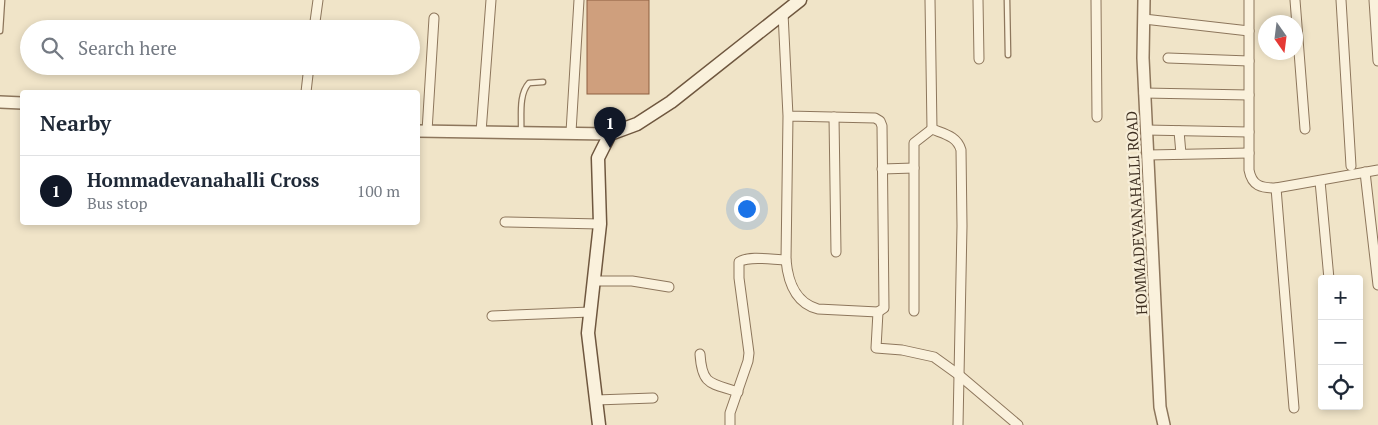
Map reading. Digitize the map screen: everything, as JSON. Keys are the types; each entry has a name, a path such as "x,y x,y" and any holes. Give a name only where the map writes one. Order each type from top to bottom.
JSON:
{"main road":[{"path":"598,425 588,333 600,224 598,158 610,134 637,124 671,102 800,0"}],"street":[{"path":"315,20 318,0"},
{"path":"481,132 491,0"},
{"path":"571,132 579,0"},
{"path":"930,0 932,128"},
{"path":"978,0 979,60"},
{"path":"1096,0 1097,117"},
{"name":"HOMMADEVANAHALLI ROAD","path":"1144,0 1144,93 1160,407 1164,425"},
{"path":"1250,0 1249,170 1252,180 1262,187 1276,188 1378,170"},
{"path":"1295,0 1305,129"},
{"path":"1341,0 1351,166"},
{"path":"1374,0 1378,61"},
{"path":"782,13 788,116 787,272 795,292 804,304 810,307 878,312 884,308 882,126 880,121 875,118 788,116"},
{"path":"434,18 422,131 610,134"},
{"path":"1144,19 1250,31"},
{"path":"1168,58 1249,61"},
{"path":"306,90 308,75"},
{"path":"1144,93 1249,95"},
{"path":"0,102 20,103"},
{"path":"834,117 836,252"},
{"path":"914,311 914,142 932,128"},
{"path":"932,128 955,138 961,150 962,226 958,425"},
{"path":"1146,130 1249,132"},
{"path":"1179,131 1181,154"},
{"path":"1148,155 1249,153"},
{"path":"882,169 914,168"},
{"path":"1365,172 1378,285"},
{"path":"1320,180 1329,275"},
{"path":"1276,188 1294,408"},
{"path":"504,222 600,224"},
{"path":"730,425 730,413 749,353 739,278 739,262 743,259 751,258 786,260"},
{"path":"594,281 632,281 669,287"},
{"path":"492,316 590,312"},
{"path":"878,312 876,348 902,350 934,357 1006,413 1018,425"},
{"path":"700,354 700,364 705,378 712,384 738,392"},
{"path":"596,400 654,398"}],"lane":[{"path":"0,32 2,0"},
{"path":"1006,0 1008,55"},
{"path":"521,132 522,98 525,88 529,83 543,82"}],"building":[{"path":"587,0 649,0 649,94 587,94"}],"place":[{"name":"Hommadevanahalli Cross","path":"610,148"}]}
